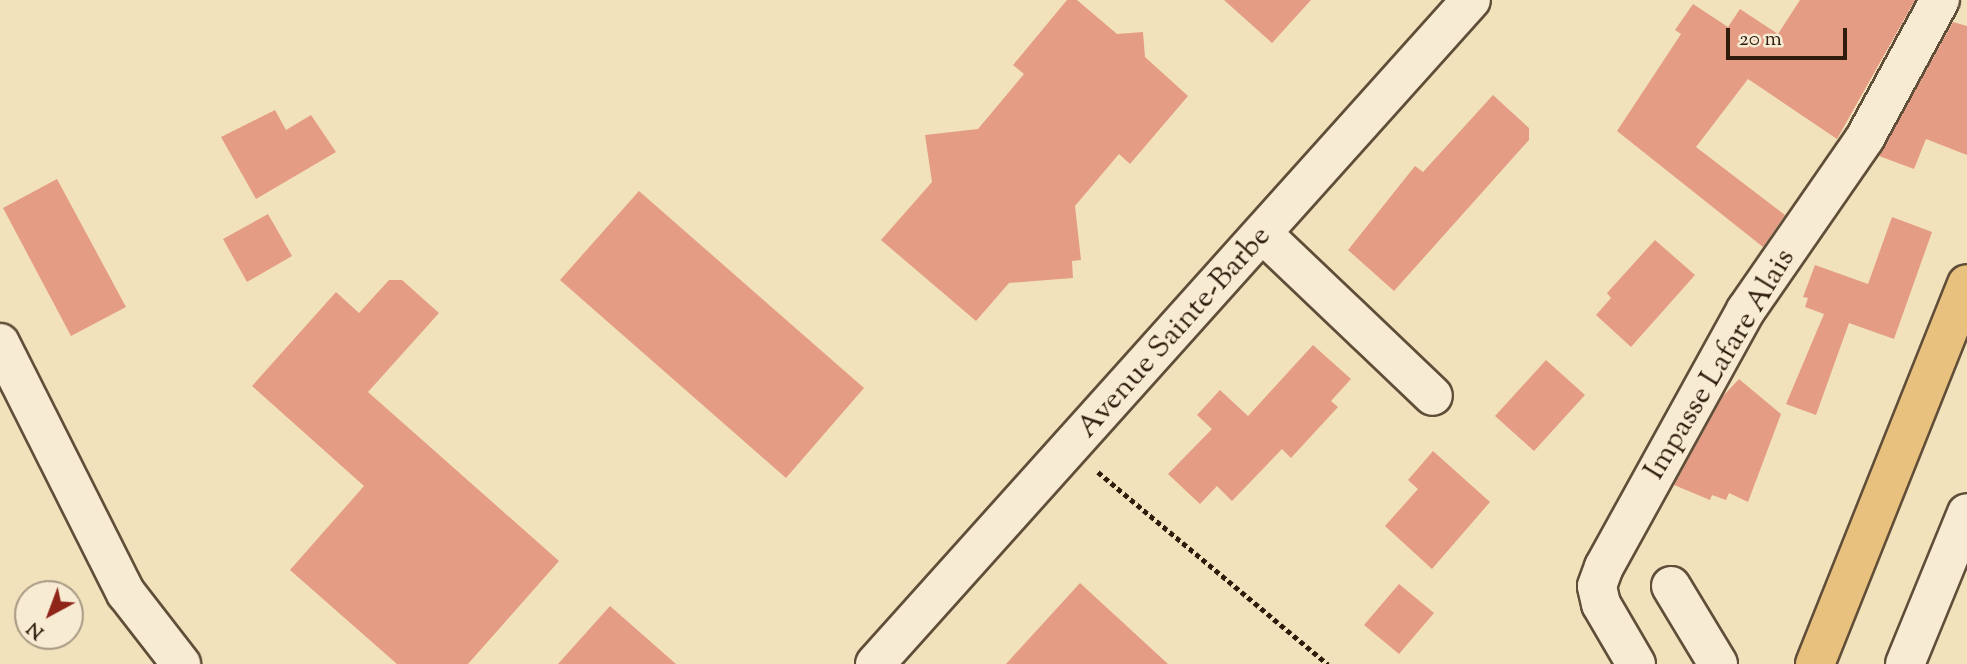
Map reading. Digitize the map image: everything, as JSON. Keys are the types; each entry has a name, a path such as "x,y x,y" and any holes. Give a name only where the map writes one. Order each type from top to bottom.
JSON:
{"main road":[{"path":"1815,664 1961,310 1967,285"}],"street":[{"name":"Avenue Sainte-Barbe","path":"875,664 1264,235 1471,0"},
{"name":"Impasse Lafare Alais","path":"1636,664 1601,604 1597,586 1604,567 1746,310 1865,138 1940,0"},
{"path":"1264,235 1433,396"},
{"path":"0,343 126,593 181,664"},
{"path":"1905,664 1967,513"},
{"path":"1671,586 1718,664"}],"path":[{"path":"1070,449 1328,664"}],"building":[{"path":"1067,0 1077,0 1117,34 1143,32 1145,57 1188,96 1130,164 1119,154 1075,206 1081,260 1072,261 1073,278 1009,283 976,321 881,240 932,182 925,135 978,129 1024,74 1013,65"},
{"path":"1224,0 1311,0 1272,43"},
{"path":"1800,0 1915,0 1837,139 1748,79 1696,147 1785,215 1763,247 1617,131 1681,34 1675,30 1693,4 1728,27 1740,9 1778,34"},
{"path":"1953,22 1967,26 1967,155 1926,139 1914,169 1879,156"},
{"path":"1493,95 1529,128 1529,140 1394,291 1348,250 1415,166 1423,172"},
{"path":"275,110 286,130 311,115 336,152 256,199 221,137"},
{"path":"57,179 126,307 71,336 3,208"},
{"path":"639,191 864,388 786,478 560,280"},
{"path":"268,214 292,256 247,282 223,239"},
{"path":"1892,217 1932,232 1894,339 1849,323 1816,415 1786,404 1824,314 1805,307 1808,298 1803,297 1815,265 1868,284"},
{"path":"1655,240 1695,275 1631,347 1596,315 1611,298 1607,293"},
{"path":"389,280 402,280 439,313 368,392 559,561 468,664 397,664 290,570 364,486 252,386 336,292 359,313"},
{"path":"1313,345 1351,379 1331,401 1338,407 1291,458 1282,449 1232,501 1217,486 1200,504 1168,474 1212,429 1197,415 1220,390 1248,416"},
{"path":"1546,360 1585,395 1534,451 1495,416"},
{"path":"1739,379 1781,414 1748,502 1729,493 1726,500 1712,495 1710,500 1674,485 1723,396"},
{"path":"1433,451 1490,502 1432,569 1385,526 1418,489 1408,480"},
{"path":"1080,583 1168,664 1006,664"},
{"path":"1399,584 1434,613 1399,654 1364,625"},
{"path":"610,606 676,664 558,664"}]}
